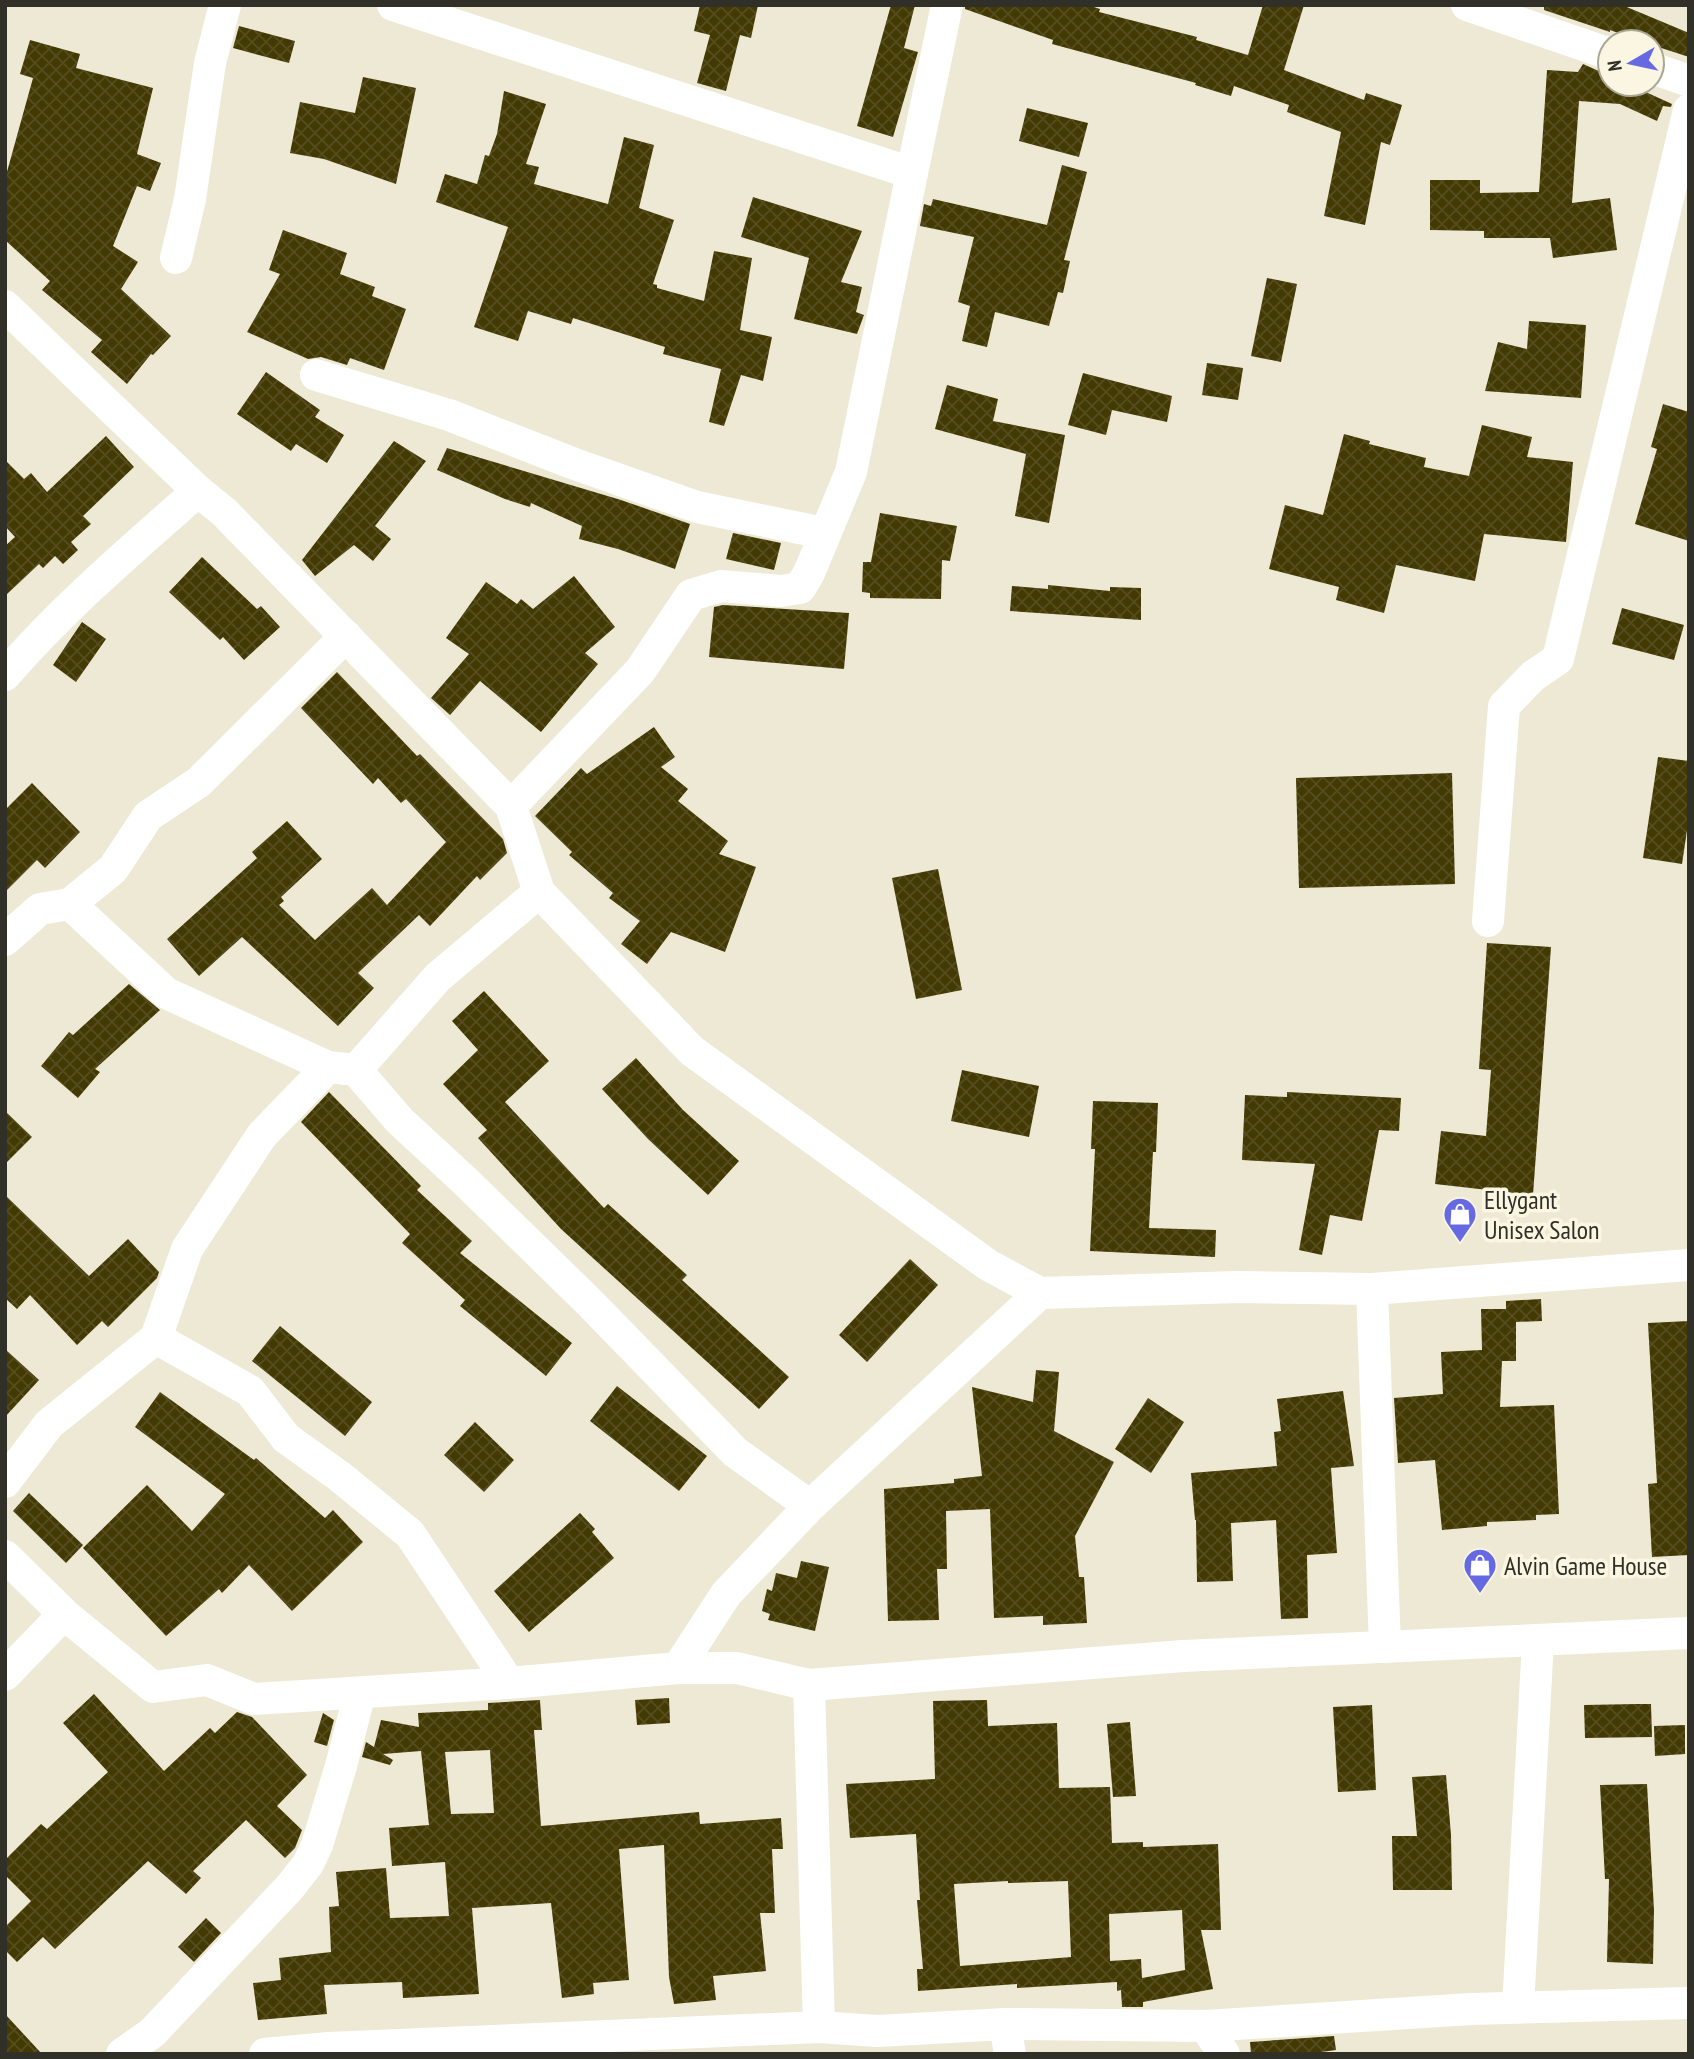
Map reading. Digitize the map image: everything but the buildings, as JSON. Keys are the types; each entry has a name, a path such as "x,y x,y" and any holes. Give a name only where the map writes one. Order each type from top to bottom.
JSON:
{"street":[{"path":"176,258 190,199 210,63 225,5"},
{"path":"393,5 912,173"},
{"path":"510,806 640,671 691,595 721,586 781,591 800,588 809,573 850,472 947,5"},
{"path":"1467,5 1596,49"},
{"path":"1666,73 1689,81"},
{"path":"1488,921 1504,706 1533,676 1558,659 1689,110"},
{"path":"5,306 198,491 224,512 510,806 539,892 692,1051 988,1265 1040,1293 1238,1287 1372,1289 1689,1265"},
{"path":"317,375 449,415 572,463 697,507 824,533"},
{"path":"5,675 38,637 110,568 198,491"},
{"path":"5,940 40,908 69,904 113,869 149,816 199,782 346,636"},
{"path":"5,1482 49,1424 156,1338 187,1249 262,1135 342,1069 438,977 539,892"},
{"path":"69,904 166,993 342,1069 465,1181 735,1452 810,1506"},
{"path":"1372,1289 1385,1647"},
{"path":"678,1668 726,1594 810,1506 1040,1293"},
{"path":"156,1338 250,1391 286,1438 339,1476 410,1534 509,1683"},
{"path":"5,1556 64,1614 153,1687 207,1680 254,1699 509,1683 678,1668 737,1668 809,1685 1183,1656 1689,1633"},
{"path":"5,1675 64,1614"},
{"path":"1518,2007 1538,1641"},
{"path":"809,1685 819,2027"},
{"path":"122,2054 152,2033 308,1864 341,1766 360,1693"},
{"path":"265,2054 328,2048 819,2027 1007,2039 1518,2007 1689,2003"},
{"path":"1205,2026 1224,2054"}],"place":[{"name":"Ellygant Unisex Salon","path":"1460,1244"},
{"name":"Alvin Game House","path":"1480,1595"}]}
